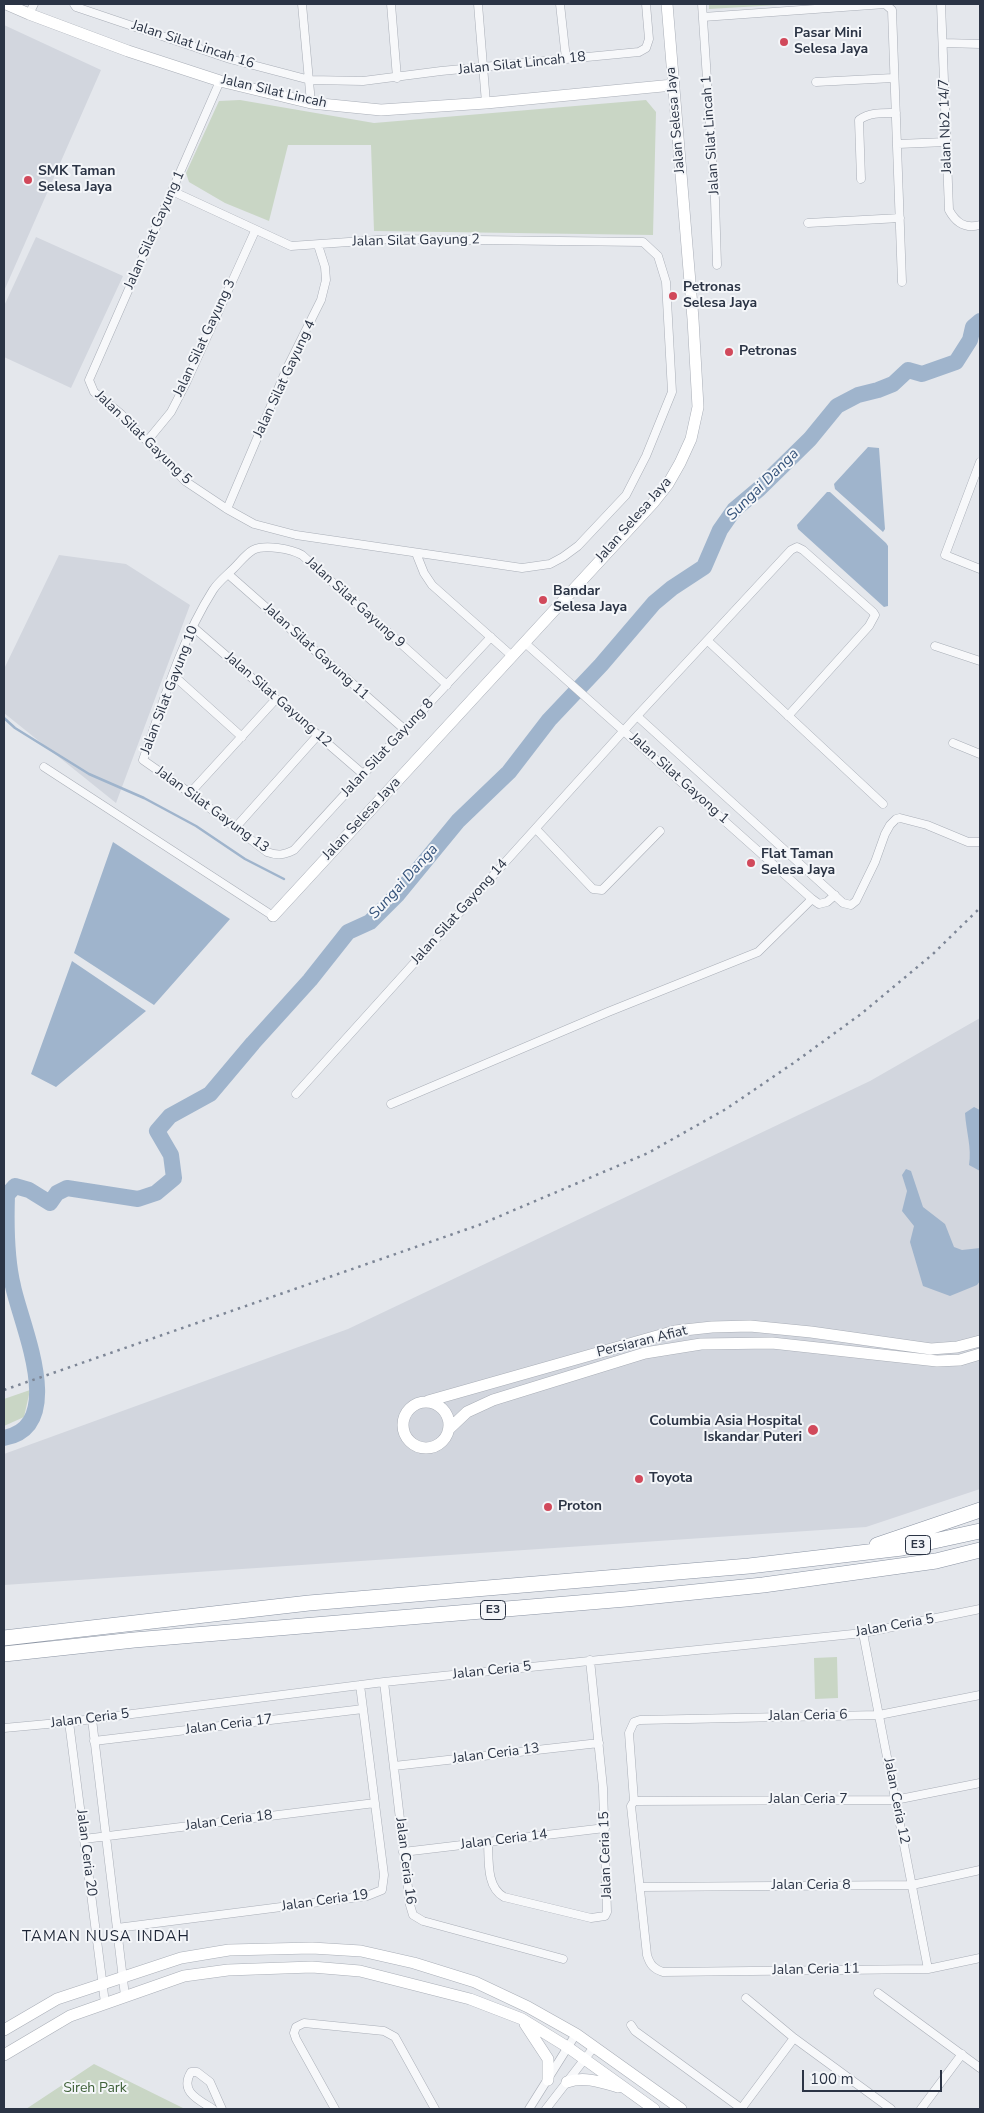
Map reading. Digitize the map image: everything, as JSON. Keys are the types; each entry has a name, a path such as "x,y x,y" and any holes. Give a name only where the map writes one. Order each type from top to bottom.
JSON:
{"highway":[{"path":"854,1554 929,1526 980,1510"},
{"name":"E3","path":"4,1638 309,1604 740,1566 854,1554 902,1548 980,1531"},
{"name":"E3","path":"4,1654 134,1640 626,1599 763,1585 936,1561 980,1550"}],"street":[{"name":"Jalan Silat Lincah","path":"6,4 32,9 128,51 220,80 311,103 380,110 486,103 673,86"},
{"path":"302,4 311,103"},
{"path":"391,4 397,78"},
{"path":"478,4 486,103"},
{"path":"560,4 566,59"},
{"name":"Jalan Silat Lincah 18","path":"397,78 441,71 639,52 646,48 649,39 646,4"},
{"name":"Jalan Selesa Jaya","path":"273,916 658,496 672,477 691,439 698,408 668,4"},
{"name":"Jalan Silat Lincah 1","path":"702,4 718,266"},
{"path":"703,17 885,4 892,10 902,282"},
{"name":"Jalan Nb2 14/7","path":"941,4 949,210 960,224 972,228 980,226"},
{"name":"Jalan Silat Lincah 16","path":"75,6 230,59 310,80 362,81 397,78"},
{"path":"944,43 980,44"},
{"path":"816,82 893,78"},
{"name":"Jalan Silat Gayung 1","path":"89,380 220,80"},
{"path":"861,179 859,120 865,116 875,114 896,113"},
{"path":"898,144 946,142"},
{"name":"Jalan Silat Gayung 2","path":"172,192 254,231 291,246 318,246 351,241 392,239 643,242"},
{"path":"808,222 900,218"},
{"name":"Jalan Silat Gayung 3","path":"148,440 171,412 186,383 254,231"},
{"name":"Jalan Silat Gayung 5","path":"89,380 94,392 148,440 185,481 226,509 254,524 296,535 522,568 550,564 563,558 578,546 626,495 646,456 672,392 666,282 658,256 643,242"},
{"name":"Jalan Silat Gayung 4","path":"226,509 287,368 321,300 326,280 325,267 318,246"},
{"path":"980,462 978,473 945,555 980,569"},
{"name":"Jalan Silat Gayong 14","path":"296,1094 623,730 708,642 791,550 797,547 875,615 874,621 788,716"},
{"name":"Jalan Silat Gayung 9","path":"253,550 260,548 294,551 302,555 447,685"},
{"name":"Jalan Silat Gayung 10","path":"143,760 173,675 193,627 214,589 253,550"},
{"path":"416,553 424,573 432,584 512,656"},
{"name":"Jalan Silat Gayung 11","path":"228,574 404,730"},
{"name":"Jalan Silat Gayung 12","path":"193,627 363,774"},
{"name":"Jalan Silat Gayung 8","path":"284,856 294,850 491,638"},
{"path":"708,642 883,804"},
{"name":"Jalan Silat Gayong 1","path":"525,643 812,899"},
{"path":"935,646 980,661"},
{"path":"173,675 242,737"},
{"path":"190,793 276,698"},
{"path":"637,716 843,903 850,905 856,901 875,862 885,834 896,819 900,818 927,825 968,842 980,842"},
{"path":"236,827 318,735"},
{"path":"952,743 980,754"},
{"name":"Jalan Silat Gayung 13","path":"143,760 236,827 267,852 284,856"},
{"path":"44,767 273,916"},
{"path":"536,829 592,889 602,890 660,831"},
{"path":"391,1104 599,1015 758,952 812,899 819,904 823,904 835,895"},
{"name":"Persiaran Afiat","path":"980,1341 957,1347 930,1349 811,1332 750,1326 712,1327 675,1331 414,1404 404,1416 402,1424 406,1438 419,1447 434,1446 441,1442 449,1430 467,1412 481,1404 645,1353 702,1344 733,1342 808,1347 918,1360 960,1360 980,1354"},
{"path":"808,1347 811,1332"},
{"path":"825,1350 829,1336"},
{"path":"957,1347 960,1360"},
{"path":"428,1401 442,1408 447,1414 449,1430"},
{"name":"Jalan Ceria 5","path":"4,1728 69,1722 384,1682 863,1633 980,1609"},
{"name":"Jalan Ceria 12","path":"863,1633 928,1969"},
{"name":"Jalan Ceria 15","path":"488,1842 492,1882 498,1894 520,1902 591,1918 605,1916 608,1912 599,1743 590,1660"},
{"name":"Jalan Ceria 16","path":"384,1682 403,1852 410,1905 414,1915 418,1918 562,1959"},
{"name":"Jalan Ceria 19","path":"117,1928 376,1894 382,1890 384,1875 360,1685"},
{"name":"Jalan Ceria 6","path":"634,1801 629,1733 634,1722 647,1719 879,1715 980,1696"},
{"name":"Jalan Ceria 17","path":"94,1741 363,1709"},
{"name":"Jalan Ceria 20","path":"92,1719 125,1996"},
{"name":"Jalan Ceria 20","path":"69,1722 104,2003"},
{"name":"Jalan Ceria 13","path":"394,1766 599,1743"},
{"name":"Jalan Ceria 7","path":"634,1801 895,1800 980,1783"},
{"path":"634,1801 630,1806 640,1887"},
{"name":"Jalan Ceria 18","path":"84,1839 375,1803"},
{"name":"Jalan Ceria 14","path":"403,1852 605,1828"},
{"name":"Jalan Ceria 8","path":"640,1887 912,1885 980,1870"},
{"name":"Jalan Ceria 11","path":"640,1887 647,1955 652,1966 663,1972 928,1969 980,1958"},
{"path":"4,2030 57,1999 181,1958 228,1950 312,1948 361,1952 414,1962 474,1982 528,2007 576,2034 681,2109"},
{"path":"4,2055 70,2016 184,1976 228,1970 312,1967 360,1971 408,1982 470,1999 522,2019 569,2048 654,2109"},
{"path":"878,1993 980,2068"},
{"path":"746,1998 794,2038 891,2109"},
{"path":"522,2019 545,2054 549,2066 548,2080"},
{"path":"335,2109 296,2040 294,2032 296,2027 304,2024 384,2031 395,2037 435,2109"},
{"path":"631,2025 635,2030 742,2109 794,2038"},
{"path":"529,2109 569,2048 576,2034"},
{"path":"546,2109 594,2047"},
{"path":"921,2109 962,2054"},
{"path":"213,2109 191,2094 186,2085 191,2072 197,2072 210,2082 222,2109"},
{"path":"567,2082 585,2079 625,2088"}],"shaded area":[{"name":"SMK Taman Selesa Jaya","path":"4,25 101,70 4,291"},
{"path":"36,237 123,276 71,388 4,357 4,306"},
{"path":"59,555 126,564 190,605 116,803 4,713 4,669"},
{"path":"980,1018 980,1489 866,1527 4,1585 4,1454 348,1329 870,1081"}],"green space":[{"path":"709,4 795,4 709,9"},
{"path":"240,100 374,123 646,100 656,112 653,235 374,231 371,145 288,145 269,221 225,203 189,182 186,173 219,101"},
{"path":"30,1390 24,1417 4,1426 4,1399"},
{"path":"837,1657 838,1698 815,1699 814,1658"},
{"name":"Sireh Park","path":"94,2064 185,2109 26,2109"}],"water":[{"path":"868,447 879,448 885,529 883,532 835,489 834,484"},
{"path":"827,492 830,492 888,546 888,606 884,607 798,529 797,525"},
{"path":"113,842 230,919 154,1005 74,953"},
{"path":"72,961 146,1011 56,1087 31,1074"},
{"path":"974,1107 980,1110 980,1171 969,1165 965,1113"},
{"path":"906,1169 911,1171 923,1207 945,1224 954,1247 962,1250 980,1248 980,1281 977,1285 950,1296 923,1286 910,1242 914,1226 902,1211 907,1191 902,1175"}],"waterway":[{"name":"Sungai Danga","path":"4,1438 23,1430 34,1415 37,1395 36,1372 31,1348 13,1286 9,1264 7,1195 15,1186 29,1190 50,1203 57,1193 67,1188 138,1199 156,1193 174,1178 171,1155 157,1131 170,1116 210,1094 310,980 348,932 370,922 398,894 458,821 509,772 549,720 601,665 654,603 672,588 704,567 720,530 734,510 759,489 810,439 837,406 858,395 893,384 908,370 922,374 956,362 970,340 973,327 980,321"},
{"path":"4,718 15,728 89,774 144,798 196,826 245,859 284,879"}],"railway":[{"path":"4,1390 479,1225 648,1153 726,1109 861,1014 933,954 980,908"}],"place":[{"name":"Pasar Mini Selesa Jaya","path":"784,42"},
{"name":"SMK Taman Selesa Jaya","path":"28,180"},
{"name":"Petronas Selesa Jaya","path":"673,296"},
{"name":"Petronas","path":"729,352"},
{"name":"Bandar Selesa Jaya","path":"543,600"},
{"name":"Flat Taman Selesa Jaya","path":"751,863"},
{"name":"Columbia Asia Hospital Iskandar Puteri","path":"813,1430"},
{"name":"Toyota","path":"639,1479"},
{"name":"Proton","path":"548,1507"}],"district":[{"name":"TAMAN NUSA INDAH","path":"106,1937"}]}
